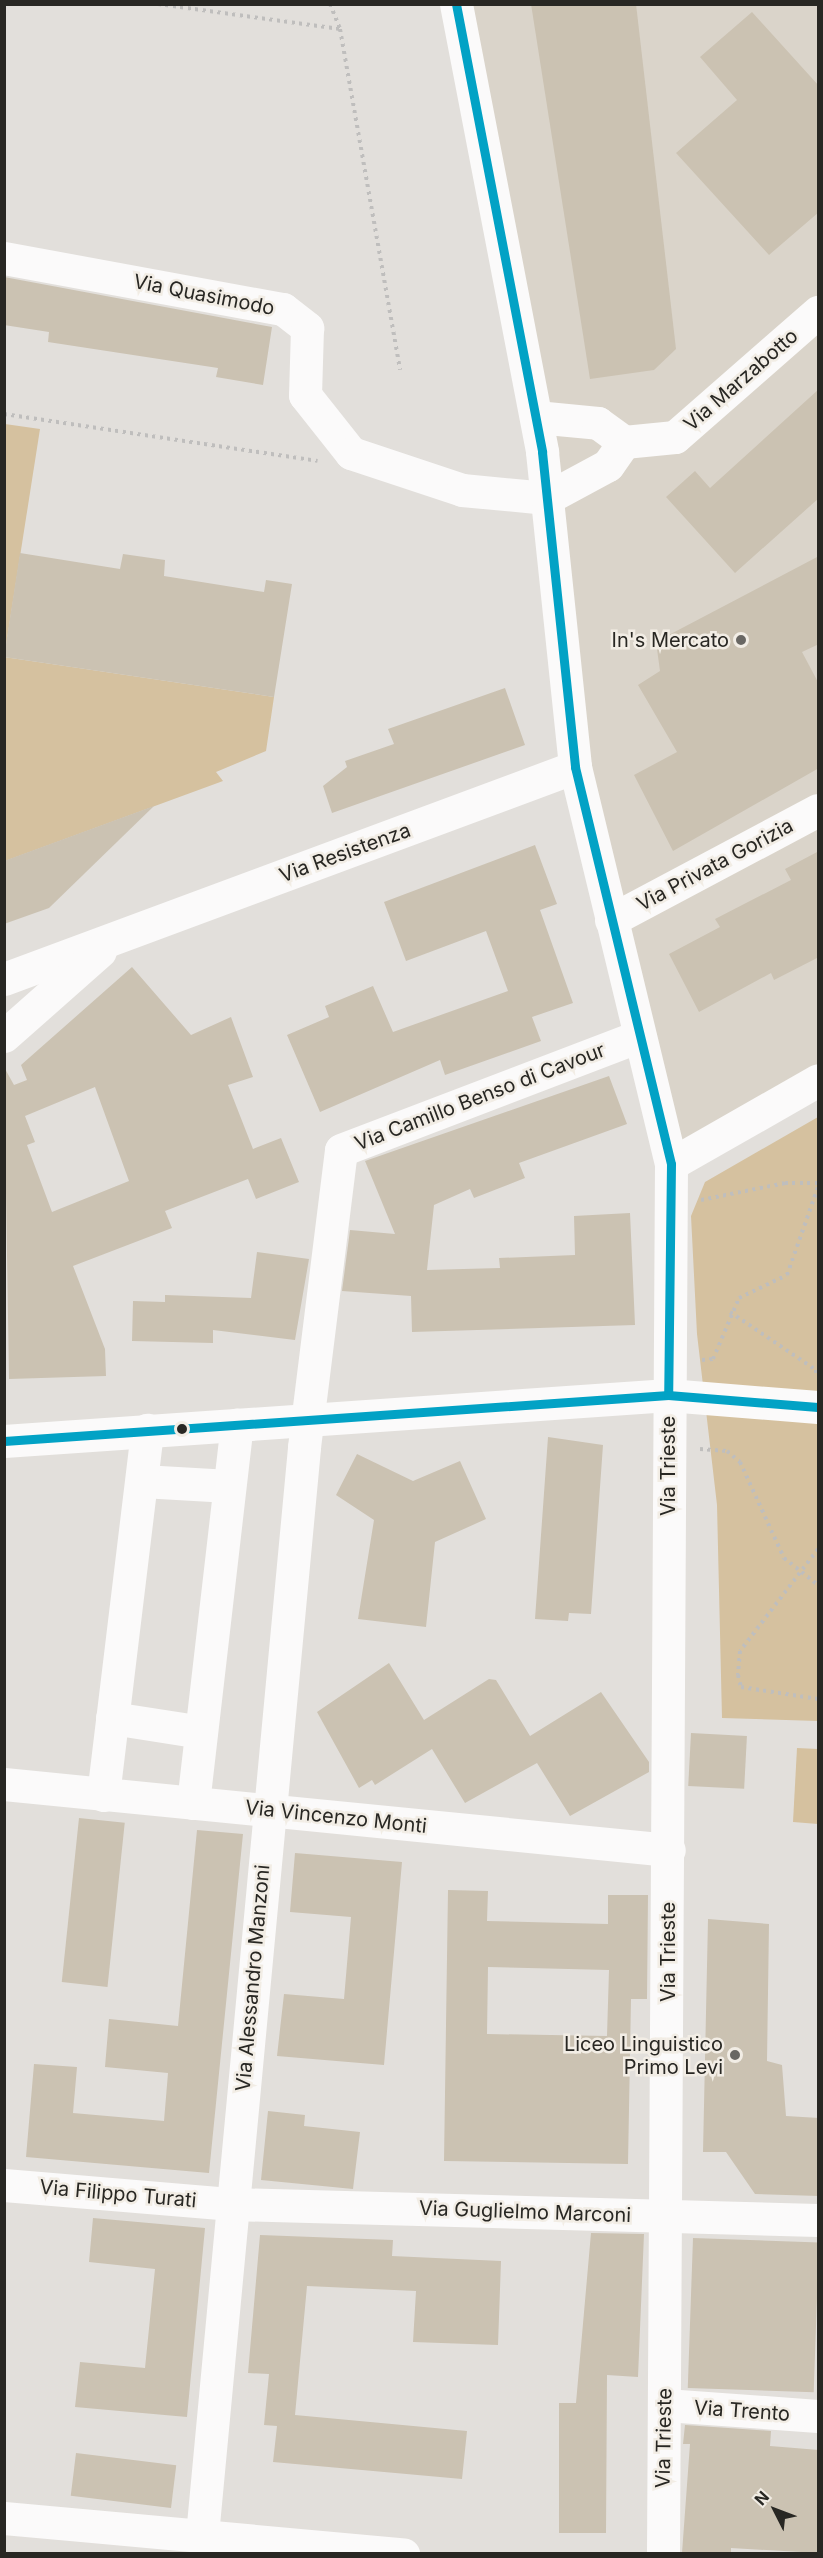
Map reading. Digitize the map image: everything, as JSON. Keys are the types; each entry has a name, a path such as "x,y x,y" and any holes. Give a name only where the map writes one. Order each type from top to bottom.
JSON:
{"street":[{"name":"Via Trieste","path":"456,4 536,417 547,498 575,767 671,1164 668,1446 667,2215 663,2553"},
{"name":"Via Quasimodo","path":"4,258 283,309 307,328 305,396 351,453 462,490 547,498"},
{"name":"Via Marzabotto","path":"624,442 675,437 819,312"},
{"path":"536,417 598,423 624,442 608,465 547,498"},
{"name":"Via Resistenza","path":"4,979 575,767"},
{"name":"Via Privata Gorizia","path":"611,920 819,810"},
{"name":"Via Resistenza","path":"4,1036 114,938"},
{"name":"Via Camillo Benso di Cavour","path":"306,1421 341,1150 639,1036"},
{"path":"671,1164 819,1080"},
{"path":"4,1441 306,1421 669,1379 818,1407"},
{"name":"Via Alessandro Manzoni","path":"202,2535 306,1421"},
{"path":"193,1803 237,1425"},
{"path":"103,1795 147,1430"},
{"path":"142,1481 230,1486"},
{"path":"112,1718 201,1732"},
{"name":"Via Vincenzo Monti","path":"4,1784 669,1850"},
{"name":"Via Filippo Turati","path":"4,2185 232,2204"},
{"name":"Via Guglielmo Marconi","path":"232,2204 819,2220"},
{"name":"Via Trento","path":"665,2405 819,2416"},
{"path":"4,2518 390,2553"}],"path":[{"path":"158,4 340,29"},
{"path":"330,4 340,29 400,370"},
{"path":"4,414 321,461"},
{"path":"669,1379 713,1359 730,1311 739,1298 787,1275 819,1185 785,1183 705,1200 670,1198"},
{"path":"730,1311 816,1370 818,1407"},
{"path":"668,1446 727,1451 740,1462 765,1526 799,1574 819,1585"},
{"path":"819,1549 740,1651 738,1675 741,1687 819,1699"}],"shaded area":[{"path":"467,5 818,5 818,1071 676,1152 583,764"},
{"path":"5,424 40,429 5,652"},
{"path":"4,657 274,697 266,751 216,772 223,781 5,861"},
{"path":"818,1117 818,1721 722,1718 717,1505 697,1334 691,1216 705,1182"},
{"path":"797,1748 818,1749 818,1824 793,1822"}],"building":[{"path":"531,4 636,4 676,349 654,370 590,379"},
{"path":"752,12 819,86 819,212 769,255 676,153 737,100 700,57"},
{"path":"4,277 272,327 263,385 216,377 218,368 48,342 49,332 4,325"},
{"path":"819,389 819,498 735,573 666,497 695,471 710,488"},
{"path":"20,553 120,569 123,554 165,560 164,576 264,592 266,580 292,584 274,697 4,657"},
{"path":"819,556 819,644 802,652 819,684 819,768 673,851 634,775 677,752 638,685 660,671 657,649 665,637"},
{"path":"505,688 525,745 332,813 323,786 347,767 345,761 394,744 388,729"},
{"path":"154,806 49,908 4,924 4,861"},
{"path":"535,845 557,904 540,910 573,1003 532,1017 541,1041 445,1075 440,1060 320,1112 287,1035 329,1017 325,1006 373,986 393,1032 508,991 486,931 406,961 384,902"},
{"path":"819,851 819,957 774,980 771,973 699,1012 669,954 720,927 715,919 791,880 785,869"},
{"path":"132,967 191,1035 231,1017 253,1077 228,1085 253,1149 281,1138 299,1182 256,1199 248,1179 165,1211 172,1228 73,1266 105,1349 106,1376 9,1379 4,1067 14,1085 27,1080 21,1065","holes":["95,1087 129,1181 52,1212 27,1145 35,1142 25,1116"]},
{"path":"609,1076 627,1124 519,1163 525,1178 474,1198 470,1189 434,1205 427,1270 500,1268 499,1258 575,1255 574,1216 630,1213 635,1325 412,1332 411,1296 342,1291 350,1230 395,1234 365,1161"},
{"path":"257,1252 309,1259 295,1340 213,1330 213,1343 132,1341 133,1301 165,1302 165,1295 251,1298"},
{"path":"548,1437 603,1445 591,1614 569,1613 568,1621 535,1619"},
{"path":"357,1454 413,1481 460,1461 486,1519 435,1542 426,1627 358,1619 374,1520 336,1495"},
{"path":"389,1663 424,1720 489,1679 496,1680 530,1736 601,1692 649,1762 649,1772 570,1816 537,1763 465,1803 432,1749 375,1785 372,1780 359,1788 317,1712"},
{"path":"691,1733 747,1736 744,1789 688,1786"},
{"path":"79,1818 125,1823 108,1987 62,1982"},
{"path":"197,1830 243,1834 209,2173 26,2157 34,2064 77,2067 73,2113 164,2121 168,2073 105,2067 109,2019 178,2026"},
{"path":"295,1853 402,1862 384,2065 277,2056 284,1994 344,1999 351,1917 290,1912"},
{"path":"448,1890 488,1891 487,1921 608,1924 608,1895 648,1895 647,1999 631,1999 628,2164 444,2161","holes":["488,1967 609,1970 607,2036 487,2034"]},
{"name":"Liceo Linguistico Primo Levi","path":"708,1919 769,1924 767,2061 782,2065 786,2116 819,2118 819,2196 755,2194 726,2152 703,2152"},
{"path":"268,2111 305,2115 304,2126 360,2132 353,2189 261,2180"},
{"path":"93,2218 205,2228 187,2417 75,2407 80,2362 145,2368 155,2269 89,2262"},
{"path":"591,2233 644,2234 638,2377 607,2375 606,2533 559,2533 559,2403 576,2403"},
{"path":"260,2235 393,2240 392,2256 501,2261 498,2345 413,2342 416,2291 307,2286 295,2415 467,2431 462,2479 273,2462 277,2426 264,2425 269,2374 248,2373"},
{"path":"693,2238 818,2242 814,2392 688,2388"},
{"path":"685,2425 771,2431 770,2446 819,2450 819,2553 731,2548 731,2553 682,2553 690,2444 683,2444"},
{"path":"76,2453 176,2465 171,2508 71,2496"}],"transit line":[{"path":"456,4 542,452 575,767 671,1164 668,1395"},
{"path":"4,1441 668,1395 818,1407"}],"place":[{"name":"In's Mercato","path":"741,640"},
{"name":"Liceo Linguistico Primo Levi","path":"735,2055"}]}
